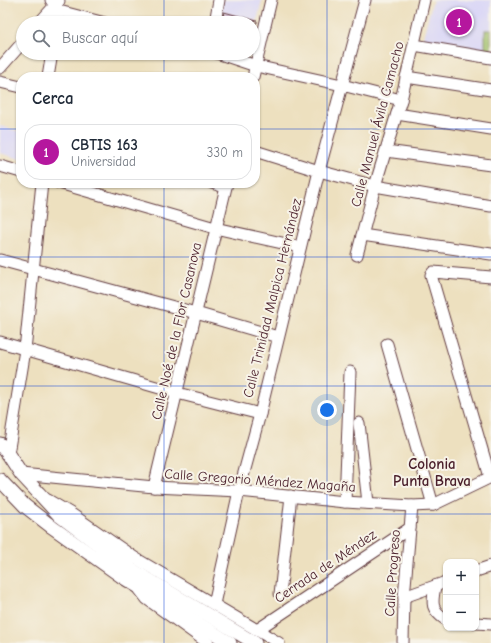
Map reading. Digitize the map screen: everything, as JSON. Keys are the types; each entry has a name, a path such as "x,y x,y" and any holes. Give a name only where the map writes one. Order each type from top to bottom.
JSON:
{"main road":[{"path":"3,452 60,516 131,569 255,643"},
{"path":"1,482 26,506 52,527 121,576 137,584 210,640 230,643"}],"street":[{"path":"216,16 219,0"},
{"path":"260,50 271,0"},
{"name":"Calle Trinidad Malpica Hernández","path":"214,604 239,491 260,414 318,171 342,85 363,0"},
{"name":"Calle Manuel Ávila Camacho","path":"357,255 375,186 401,100 424,0"},
{"path":"45,16 56,4"},
{"path":"56,4 57,16"},
{"path":"56,4 87,16"},
{"path":"414,45 491,58"},
{"path":"0,68 16,50"},
{"path":"49,72 51,60"},
{"path":"231,60 255,72 258,60"},
{"path":"260,73 342,85 401,100"},
{"path":"406,77 491,90"},
{"path":"0,82 16,86"},
{"path":"396,114 491,129"},
{"path":"386,151 491,165"},
{"path":"260,153 318,171 375,186 491,206"},
{"path":"0,166 16,171"},
{"path":"3,452 25,350 41,188"},
{"path":"76,188 216,228 300,247"},
{"name":"Calle Noé de la Flor Casanova","path":"154,487 225,188"},
{"path":"362,235 491,254"},
{"path":"0,260 196,313 278,337"},
{"path":"491,277 433,272 431,275 491,477"},
{"path":"0,342 177,393 260,414"},
{"path":"387,344 433,505"},
{"path":"345,502 350,372"},
{"path":"359,423 368,503"},
{"name":"Calle Gregorio Méndez Magaña","path":"21,474 154,487 239,491 345,502 412,506 433,505 491,477"},
{"path":"280,594 291,496"},
{"path":"44,498 70,513 135,558 279,643"},
{"name":"Calle Progreso","path":"403,643 404,597 412,506"},
{"name":"Cerrada de Méndez","path":"257,630 410,528"},
{"path":"479,570 491,566"},
{"path":"404,597 443,583"},
{"path":"435,586 432,604 443,617"},
{"path":"479,623 491,624"}],"shaded area":[{"path":"222,0 262,0 258,16 239,16 221,11"},
{"path":"433,0 491,0 491,53 421,45"},
{"path":"0,126 16,131 16,158 0,153"}],"green space":[{"path":"485,30 491,30 491,53 485,53"}],"building":[{"path":"224,12 239,16 223,16"}],"place":[{"name":"CBTIS 163","path":"459,22"}],"district":[{"name":"Colonia Punta Brava","path":"432,472"}]}
